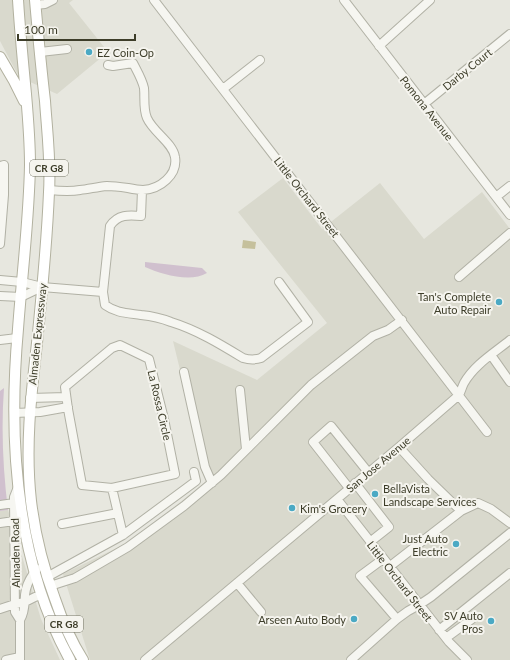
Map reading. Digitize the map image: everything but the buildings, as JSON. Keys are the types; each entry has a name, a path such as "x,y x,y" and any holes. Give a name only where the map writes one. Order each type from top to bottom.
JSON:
{"main road":[{"name":"Almaden Expressway","path":"18,0 30,163 29,200 17,338 14,413 18,486 21,517 34,573 51,622 70,660"},
{"name":"Almaden Expressway","path":"35,2 49,144 49,190 42,287 30,398 29,460 31,500 41,554 49,582 62,619 83,660"},
{"path":"0,57 27,106"}],"street":[{"path":"35,2 45,4 53,0"},
{"name":"Little Orchard Street","path":"154,0 487,432"},
{"name":"Pomona Avenue","path":"344,0 510,215"},
{"path":"379,46 430,0"},
{"name":"Darby Court","path":"424,104 510,34"},
{"path":"40,52 67,49"},
{"path":"223,89 260,60"},
{"path":"49,190 70,191 108,186 119,186 142,190 148,189 160,184 169,177 175,166 175,155 166,141 159,135 145,112 144,86 133,63 113,66 108,65"},
{"path":"0,166 4,165 4,195 0,244"},
{"path":"496,197 510,186"},
{"path":"142,190 141,216 125,216 113,221 110,226 103,292 105,305 124,313 171,322 200,333 243,358 256,360 261,358 308,322 279,282"},
{"path":"459,278 510,233"},
{"path":"0,280 22,282 42,287 103,292"},
{"path":"0,296 21,297 42,287"},
{"path":"49,582 75,578 128,547 184,506 221,475 311,385 373,336 388,330 402,320"},
{"path":"0,340 17,338"},
{"name":"San Jose Avenue","path":"146,660 337,499 349,484 366,469 399,447 459,395 464,383 472,372 482,362 510,340"},
{"name":"La Rossa Circle","path":"120,345 149,359 164,419 175,474 112,488 82,485 66,397 66,387 112,348 120,345"},
{"path":"491,355 510,382"},
{"path":"184,372 206,468 212,483"},
{"path":"240,390 246,450"},
{"path":"30,398 66,397"},
{"path":"14,413 40,412 68,407"},
{"path":"366,469 331,426 313,442 389,527 370,542"},
{"path":"399,447 428,479 461,511"},
{"path":"49,582 123,535 196,481 194,472"},
{"name":"Almaden Road","path":"18,486 14,497 15,612 20,620"},
{"path":"112,488 123,535"},
{"name":"Little Orchard Street","path":"337,499 439,630 467,660"},
{"path":"0,505 14,503"},
{"path":"389,567 461,511 478,503 491,508 510,522"},
{"path":"62,524 118,513"},
{"path":"0,523 14,521"},
{"path":"353,659 408,611 431,597 510,533"},
{"name":"Almaden Road","path":"20,659 20,620 24,613 26,588 39,564 41,554"},
{"path":"383,559 360,576 397,620"},
{"path":"439,630 510,573"},
{"path":"237,583 261,612"},
{"path":"0,608 24,602 41,595"},
{"path":"446,638 472,619"},
{"path":"6,660 20,659"}],"shaded area":[{"path":"0,0 73,0 69,3 108,52 57,94 19,77 0,41"},
{"path":"283,178 322,229 380,183 424,239 482,192 510,229 510,660 90,660 63,574 131,541 207,481 173,341 257,380 327,323 238,212"},
{"path":"243,240 256,242 255,249 242,248"},
{"path":"145,262 202,268 207,273 192,277 167,275 145,267"},
{"path":"4,388 3,449 8,510 0,511 0,391"},
{"path":"8,510 41,619 60,660 0,660 0,511"}],"place":[{"name":"EZ Coin-Op","path":"89,52"},
{"name":"Tan's Complete Auto Repair","path":"499,302"},
{"name":"BellaVista Landscape Services","path":"375,494"},
{"name":"Kim's Grocery","path":"292,508"},
{"name":"Just Auto Electric","path":"456,544"},
{"name":"Arseen Auto Body","path":"354,619"},
{"name":"SV Auto Pros","path":"491,621"}]}
